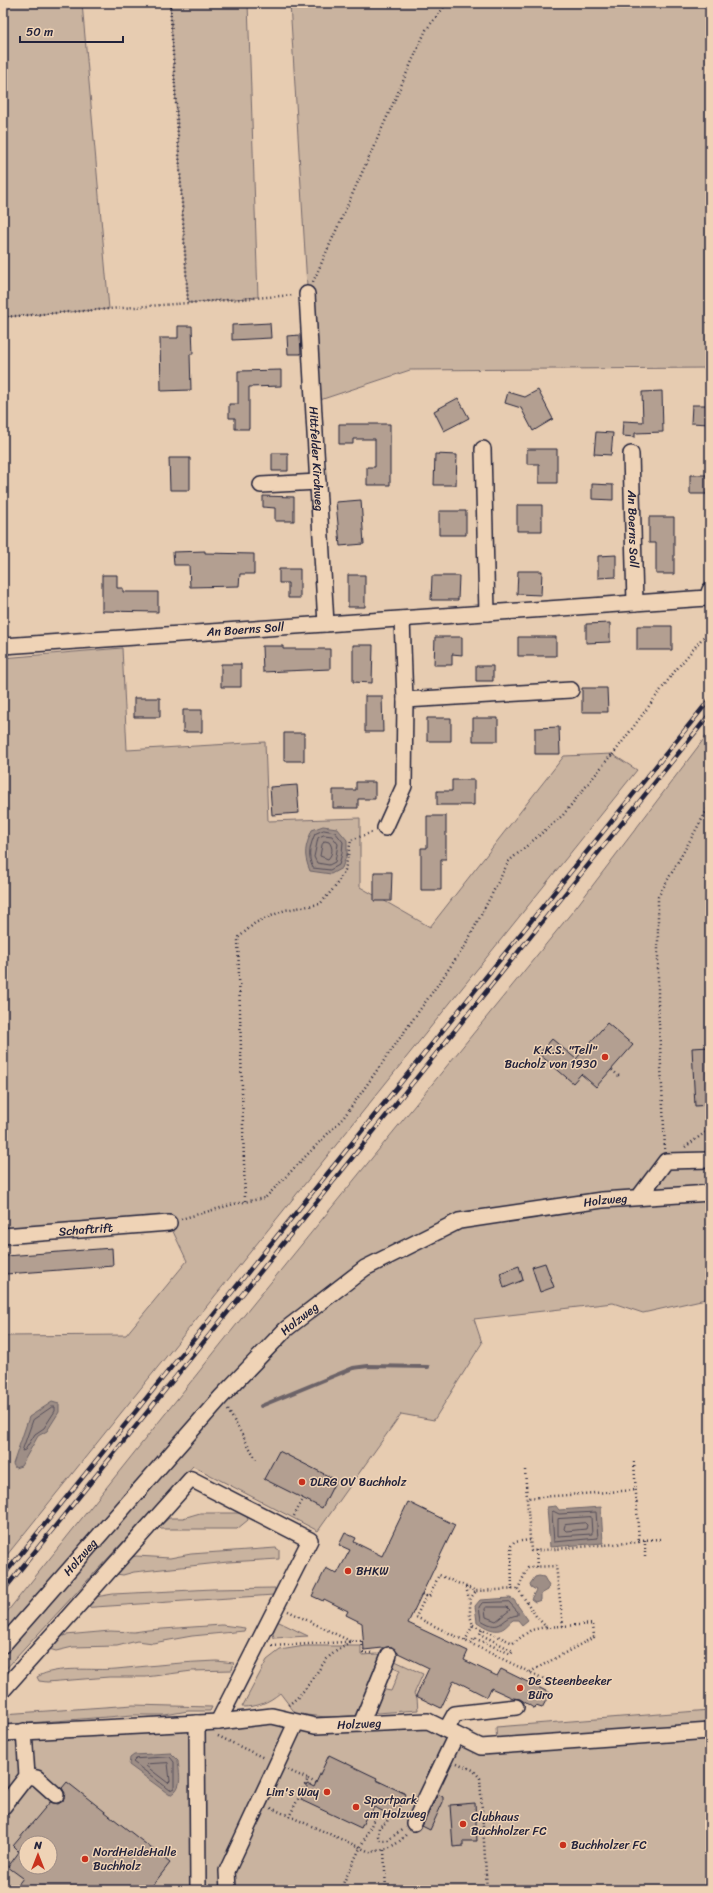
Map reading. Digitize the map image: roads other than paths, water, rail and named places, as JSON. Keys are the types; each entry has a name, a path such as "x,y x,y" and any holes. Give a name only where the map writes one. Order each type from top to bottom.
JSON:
{"street":[{"name":"Hittfelder Kirchweg","path":"307,294 326,624"},
{"path":"483,449 487,613"},
{"name":"An Boerns Soll","path":"631,454 635,603"},
{"path":"261,485 318,482"},
{"name":"An Boerns Soll","path":"3,646 707,598 710,590"},
{"path":"385,828 404,786 405,700 402,619"},
{"path":"405,700 571,690"},
{"path":"639,1197 666,1161 710,1160"},
{"name":"Holzweg","path":"3,1645 221,1397 286,1329 365,1268 459,1221 602,1200 710,1193"},
{"name":"Schaftrift","path":"3,1236 169,1223"},
{"path":"3,1690 191,1479 310,1540 218,1722"},
{"path":"361,1724 389,1655"},
{"path":"414,1823 445,1758 455,1714 516,1707"},
{"name":"Holzweg","path":"3,1733 218,1722 272,1716 296,1723 315,1726 428,1721 481,1747 710,1731"},
{"path":"197,1723 198,1890"},
{"path":"228,1890 227,1871 296,1723"},
{"path":"3,1807 27,1776 24,1731"},
{"path":"27,1776 37,1778 56,1794"}],"water":[{"path":"323,826 337,828 347,840 347,854 342,868 331,874 310,871 306,860 306,846 312,830"},
{"path":"52,1402 59,1404 59,1412 47,1431 38,1436 21,1466 15,1468 13,1464 29,1417"},
{"path":"556,1506 559,1510 601,1507 603,1543 550,1547 547,1507"},
{"path":"535,1577 544,1577 549,1586 548,1590 541,1594 541,1600 535,1602 531,1599 536,1590 531,1587 530,1584"},
{"path":"510,1598 514,1600 528,1620 522,1625 518,1620 513,1620 501,1630 494,1630 477,1622 475,1606 480,1600"},
{"path":"171,1753 178,1760 180,1780 177,1788 170,1795 129,1765 130,1758 134,1755"}],"waterway":[{"path":"261,1406 353,1368 368,1366 428,1367"}],"railway":[{"path":"3,1576 710,699"},
{"path":"3,1591 710,714"}],"place":[{"name":"K.K.S. \"Tell\" Bucholz von 1930","path":"605,1057"},
{"name":"DLRG OV Buchholz","path":"302,1482"},
{"name":"BHKW","path":"348,1571"},
{"name":"De Steenbeeker Büro","path":"520,1688"},
{"name":"Lim's Way","path":"327,1792"},
{"name":"Sportpark am Holzweg","path":"356,1807"},
{"name":"Clubhaus Buchholzer FC","path":"463,1824"},
{"name":"Buchholzer FC","path":"563,1845"},
{"name":"NordHeideHalle Buchholz","path":"85,1859"}]}
